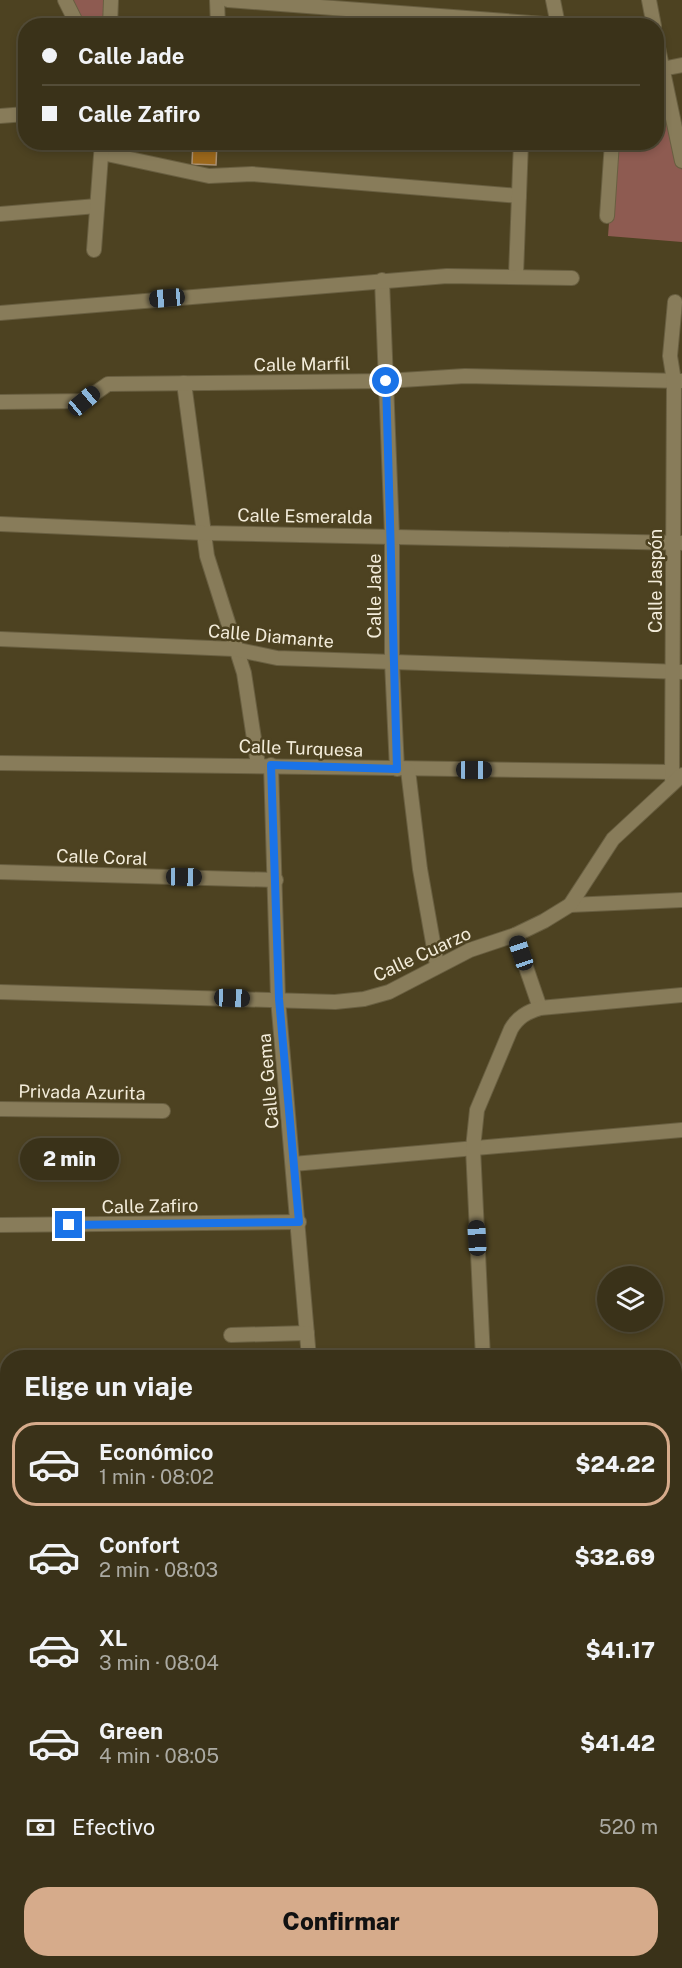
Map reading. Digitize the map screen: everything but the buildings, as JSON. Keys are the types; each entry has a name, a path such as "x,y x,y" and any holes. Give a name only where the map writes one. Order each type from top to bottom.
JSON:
{"street":[{"path":"65,0 74,18"},
{"path":"110,18 111,0"},
{"path":"217,0 218,18"},
{"path":"228,0 470,18"},
{"path":"553,0 561,18"},
{"path":"649,0 652,18"},
{"path":"664,69 682,65"},
{"path":"664,78 682,161"},
{"path":"0,102 3,116 18,115"},
{"path":"94,249 102,150"},
{"path":"110,150 209,176 252,174 519,196"},
{"path":"516,275 521,150"},
{"path":"607,216 611,150"},
{"path":"0,214 97,206"},
{"path":"0,313 382,280 516,275 572,278"},
{"name":"Calle Jade","path":"382,280 392,535 392,662 402,769 437,965"},
{"name":"Calle Jaspón","path":"675,302 670,356 678,381 676,776"},
{"name":"Calle Marfil","path":"0,402 84,401 108,384 386,381 465,376 678,381"},
{"name":"Calle Gema","path":"184,383 204,532 215,586 249,698 264,765 276,880 279,999 308,1350"},
{"name":"Calle Esmeralda","path":"0,524 204,532 678,543"},
{"name":"Calle Diamante","path":"0,639 234,649 277,658 677,671"},
{"name":"Calle Turquesa","path":"0,764 264,765 676,776"},
{"name":"Calle Cuarzo","path":"0,992 335,1002 364,999 416,980 437,965 470,950 515,935 570,905 613,839 676,776"},
{"name":"Calle Coral","path":"0,872 276,880"},
{"path":"570,905 682,900"},
{"path":"515,935 540,1008"},
{"path":"483,1350 473,1148 477,1110 511,1029 516,1021 528,1011 540,1008 682,995"},
{"name":"Privada Azurita","path":"0,1109 163,1112"},
{"path":"293,1164 682,1130"},
{"name":"Calle Zafiro","path":"0,1225 299,1222"},
{"path":"231,1335 307,1333"}],"shaded area":[{"path":"71,0 109,0 109,18 80,18"},
{"path":"664,88 682,170 682,242 608,236 614,150 664,150"}],"route":[{"path":"69,1225 299,1222 279,999 271,765 397,769 392,662 392,535 386,381"}]}
